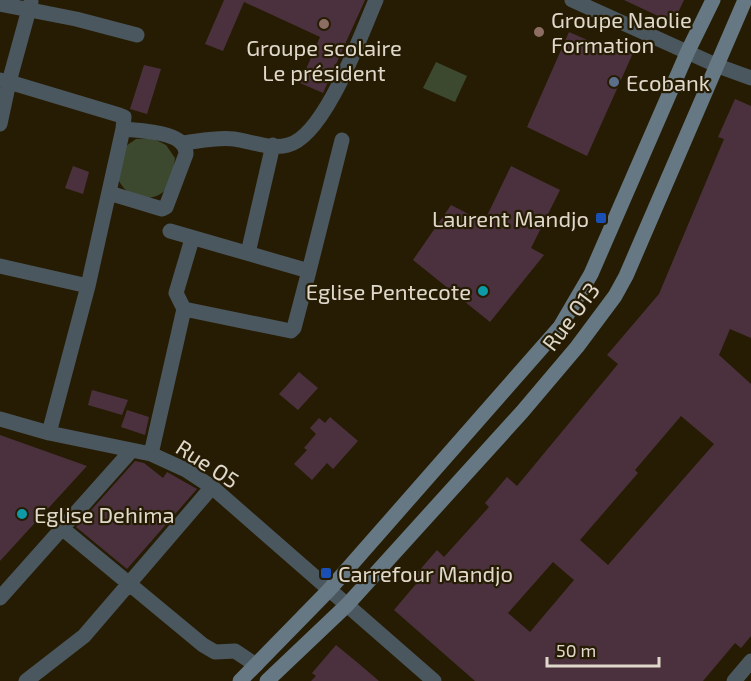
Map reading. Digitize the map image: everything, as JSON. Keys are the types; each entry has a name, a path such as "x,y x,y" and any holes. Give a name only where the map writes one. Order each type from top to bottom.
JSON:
{"main road":[{"name":"Rue O13","path":"240,681 329,590 560,327 591,274 712,0"},
{"name":"Rue O13","path":"267,681 347,605 430,516 577,347 615,296 626,276 745,0"}],"street":[{"path":"183,143 233,139 273,146 288,146 302,138 326,111 376,0"},
{"path":"572,0 718,66 751,78"},
{"path":"0,4 30,5 137,35"},
{"path":"0,124 5,81 30,5"},
{"path":"5,81 124,117 88,286 49,433"},
{"path":"109,193 162,209 166,207 186,154 186,147 183,143 173,137 123,129"},
{"path":"184,309 291,332 309,272 342,140"},
{"path":"248,253 273,146"},
{"path":"170,231 309,272"},
{"path":"151,454 184,309 176,293 192,239"},
{"path":"0,266 88,286"},
{"name":"Rue O5","path":"0,419 49,433 151,454 186,471 212,487 434,681"},
{"path":"0,598 131,451"},
{"path":"26,681 84,636 212,487"},
{"path":"63,530 209,649 215,652 234,651 256,665"},
{"path":"734,681 751,661"}],"green space":[{"path":"436,62 467,76 455,102 423,88"},
{"path":"152,138 166,145 175,158 174,165 172,176 164,191 154,197 142,198 126,190 117,178 123,148 136,139"}],"building":[{"path":"224,0 365,0 323,93 300,83 320,37 244,2 223,51 205,44"},
{"path":"624,0 684,0 673,23"},
{"path":"569,32 608,49 610,43 633,53 587,156 527,127"},
{"path":"144,65 161,69 147,114 130,109"},
{"path":"735,99 751,106 751,338 730,329 719,355 751,384 751,636 741,648 735,643 703,681 475,681 394,610 416,584 411,580 437,550 444,557 489,507 485,503 507,477 517,486 618,364 607,355 659,294 724,139 718,137","holes":["681,416 714,444 608,565 580,540 638,473 635,470","553,562 574,580 530,632 508,613"]},
{"path":"73,166 89,172 83,194 65,188"},
{"name":"Eglise Pentecote","path":"511,166 560,190 531,248 544,255 490,322 413,260 451,205 484,222"},
{"path":"299,372 318,388 298,410 279,394"},
{"path":"92,390 128,400 122,415 88,405"},
{"path":"127,410 149,417 145,435 121,427"},
{"path":"330,417 358,441 333,469 327,463 312,480 294,464 307,450 304,448 316,434 310,428 319,418 325,423"},
{"name":"Eglise Dehima","path":"0,435 87,466 0,561"},
{"path":"135,461 144,463 163,478 167,472 197,489 127,569 76,527"},
{"path":"336,645 379,681 311,681 316,676 312,673"}],"place":[{"name":"Groupe scolaire Le président","path":"324,24"},
{"name":"Groupe Naolie Formation","path":"539,32"},
{"name":"Ecobank","path":"614,82"},
{"name":"Laurent Mandjo","path":"601,218"},
{"name":"Eglise Pentecote","path":"483,291"},
{"name":"Eglise Dehima","path":"22,514"},
{"name":"Carrefour Mandjo","path":"326,573"}]}
